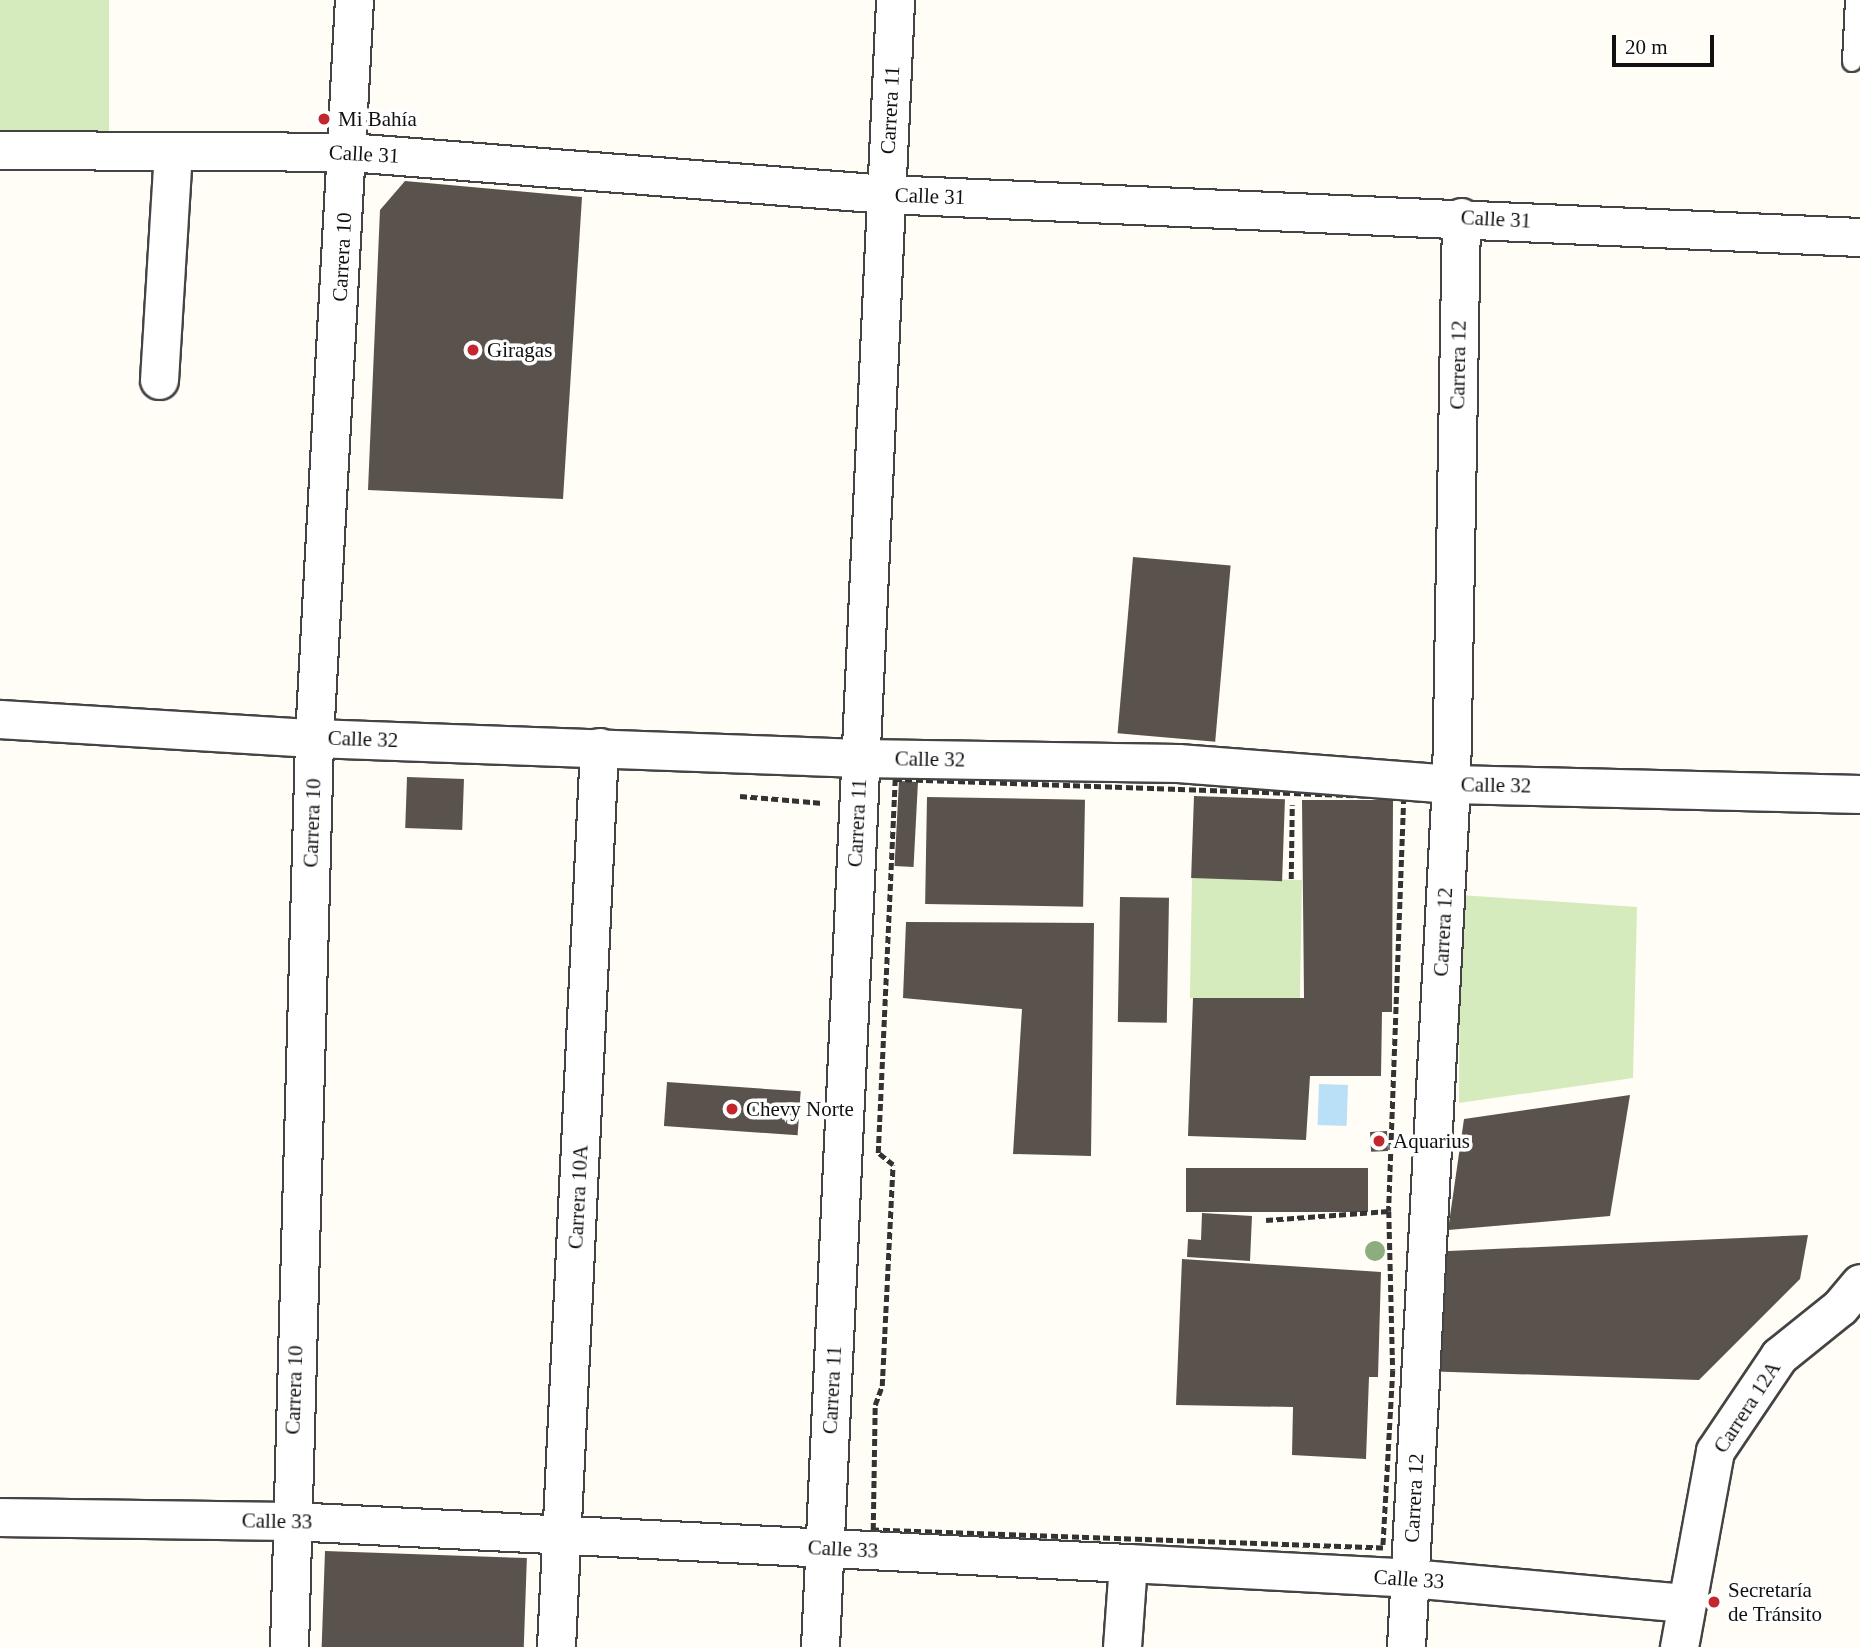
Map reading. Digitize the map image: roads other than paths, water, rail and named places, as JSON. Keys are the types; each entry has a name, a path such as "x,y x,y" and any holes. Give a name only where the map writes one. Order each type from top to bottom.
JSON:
{"street":[{"name":"Carrera 10","path":"289,1647 290,1521 314,737 349,152 354,0"},
{"name":"Carrera 11","path":"820,1647 895,0"},
{"name":"Calle 31","path":"0,150 349,152 886,194 1461,217 1860,237"},
{"path":"159,380 173,153"},
{"name":"Carrera 12","path":"1406,1647 1451,784 1461,217"},
{"name":"Calle 32","path":"0,719 314,737 860,758 1178,763 1451,784 1860,794"},
{"name":"Carrera 10A","path":"556,1647 599,747"},
{"name":"Carrera 12A","path":"1679,1647 1715,1451 1779,1356 1840,1307 1860,1283"},
{"name":"Calle 33","path":"0,1517 290,1521 1128,1563 1410,1578 1685,1603"},
{"path":"1122,1647 1128,1563"}],"lane":[{"path":"1852,62 1855,0"}],"water":[{"path":"1319,1084 1348,1085 1347,1126 1318,1125"}],"place":[{"name":"Mi Bahía","path":"324,119"},
{"name":"Giragas","path":"473,350"},
{"name":"Chevy Norte","path":"732,1109"},
{"name":"Aquarius","path":"1379,1141"},
{"name":"Secretaría de Tránsito","path":"1714,1602"}]}
